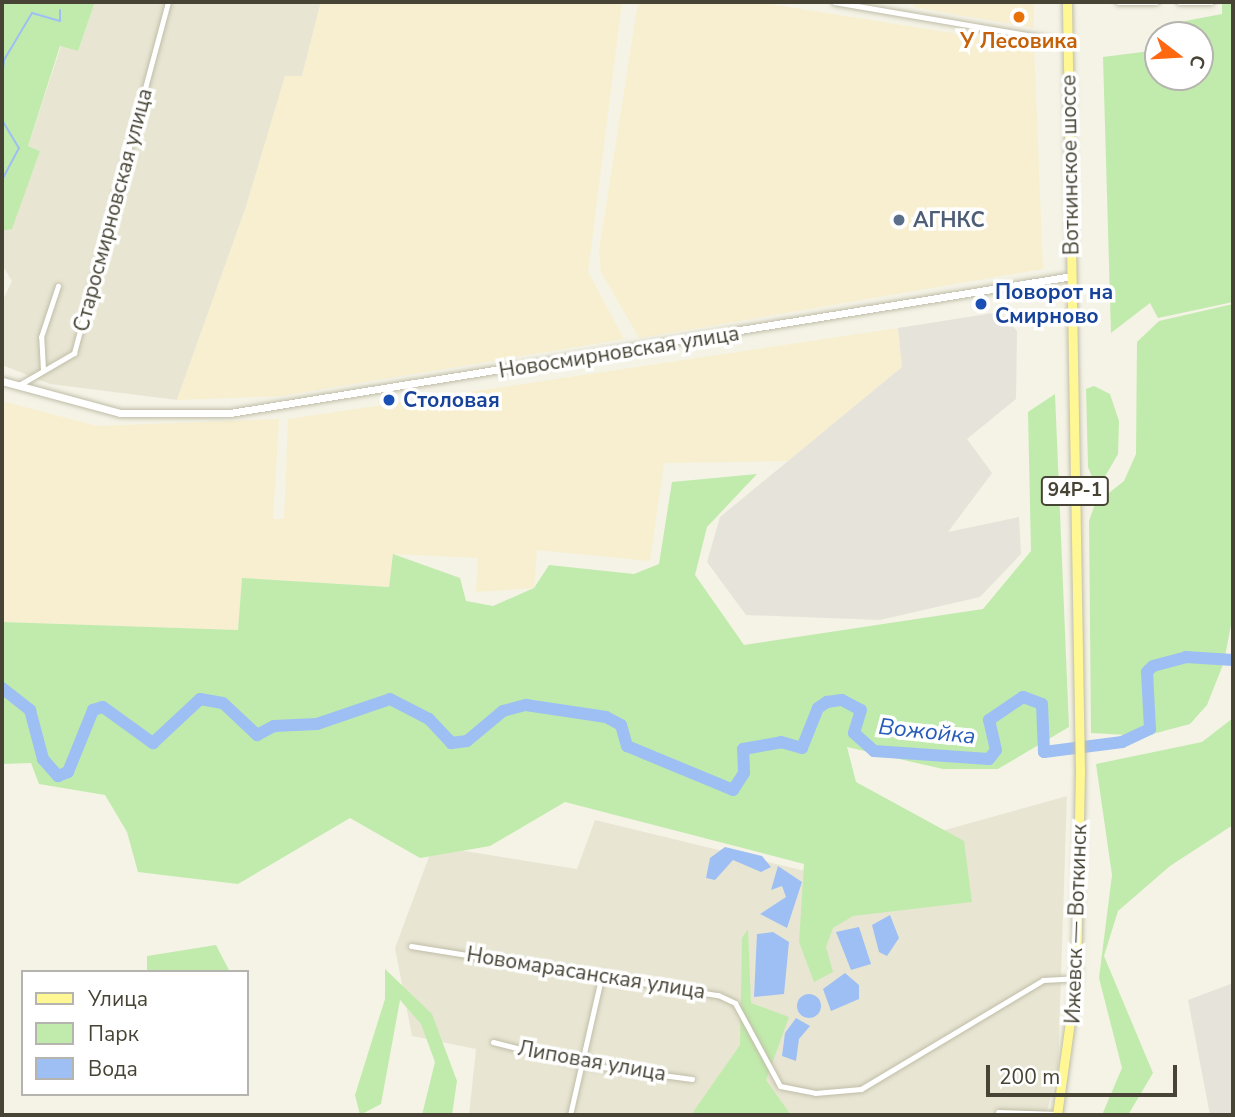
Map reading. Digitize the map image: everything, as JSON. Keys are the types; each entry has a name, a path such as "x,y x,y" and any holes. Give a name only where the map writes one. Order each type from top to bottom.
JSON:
{"main road":[{"name":"Воткинское шоссе","path":"1067,2 1080,773"},
{"name":"Ижевск — Воткинск","path":"1058,1115 1076,978 1080,773"}],"street":[{"name":"Старосмирновская улица","path":"17,387 74,353 168,2"},
{"path":"834,2 1068,41"},
{"path":"1118,2 1156,2"},
{"path":"1179,2 1211,2"},
{"name":"Новосмирновская улица","path":"2,381 120,413 230,413 1072,276"},
{"path":"43,370 41,337 58,286"},
{"name":"Новомарасанская улица","path":"411,946 602,975 735,1003 779,1086 815,1093 861,1089 1054,978 1076,978"},
{"path":"570,1115 602,975"},
{"name":"Липовая улица","path":"493,1042 580,1064 692,1079"},
{"path":"998,1112 1058,1115"}],"shaded area":[{"path":"95,2 321,2 302,76 285,77 246,207 177,400 50,384 2,365 2,302 12,281 2,265 2,231 11,229 40,151 28,146 61,46 78,51"},
{"path":"321,2 622,2 588,272 624,339 281,396 177,400 246,207 285,76 302,76"},
{"path":"638,2 758,2 1034,46 1043,269 639,338 601,272 599,251"},
{"path":"911,2 1034,2 1034,28 914,7"},
{"path":"1000,312 1017,331 1016,399 967,439 992,473 948,532 1019,517 1021,554 980,597 880,620 746,615 707,562 720,517 902,367 898,328"},
{"path":"898,328 902,367 788,461 664,463 650,561 537,550 534,588 476,592 478,558 393,554 390,587 242,578 238,630 2,622 2,401 97,426 279,419 273,519 284,519 288,419"},
{"path":"1067,796 1058,1068 1046,1115 469,1115 476,1049 412,1036 395,948 433,846 577,869 595,820 801,870"},
{"path":"1233,983 1233,1115 1210,1115 1188,1000"}],"green space":[{"path":"2,2 95,2 78,51 60,46 28,146 40,151 12,229 2,231"},
{"path":"1222,2 1233,2 1233,302 1158,318 1150,303 1111,333 1103,57 1144,52 1144,91 1214,91 1214,21 1185,21 1222,14"},
{"path":"1233,304 1233,614 1224,662 1207,705 1190,724 1145,736 1091,733 1089,521 1095,504 1124,481 1136,454 1137,342 1159,321"},
{"path":"1094,386 1110,394 1119,421 1118,454 1103,480 1092,477 1088,467 1086,389"},
{"path":"1055,394 1069,727 998,769 943,769 847,747 856,782 964,841 972,902 853,916 833,928 826,947 833,972 814,982 799,942 804,864 565,802 490,846 420,858 350,818 238,884 138,872 127,832 105,795 39,784 31,763 2,764 2,622 238,630 242,578 389,587 393,554 460,578 466,601 493,606 534,588 549,565 634,574 659,564 672,482 757,474 707,527 695,575 744,645 983,609 1031,551 1028,412"},
{"path":"1233,718 1233,825 1170,866 1118,911 1104,956 1153,1073 1128,1115 1102,1115 1122,1068 1099,978 1112,875 1096,764 1202,742"},
{"path":"748,929 751,1003 789,1017 766,1080 791,1115 691,1115 740,1045 742,938"},
{"path":"216,945 229,970 147,970 147,956"},
{"path":"385,969 432,1014 457,1081 452,1115 422,1115 435,1062 421,1024 400,1000 381,1104 360,1115 355,1095 385,999"}],"water":[{"path":"725,847 762,856 771,867 761,872 733,860 715,880 706,878 710,858"},
{"path":"778,866 802,882 787,928 760,914 786,897 782,886 771,890"},
{"path":"890,915 899,938 887,956 879,952 872,925"},
{"path":"859,927 871,964 851,970 836,932"},
{"path":"773,932 789,942 784,994 754,997 757,934"},
{"path":"845,973 859,985 859,999 831,1011 823,989"},
{"path":"809,994 820,1001 821,1006 814,1017 809,1018 798,1011 797,1006 804,995"},
{"path":"796,1018 810,1026 799,1039 796,1061 782,1056 785,1033"}],"waterway":[{"path":"2,79 4,60 32,13 60,21 60,10"},
{"path":"2,120 19,148 2,180"},
{"name":"Вожойка","path":"2,688 30,710 43,759 58,776 68,772 93,710 103,707 153,743 200,699 223,703 257,735 274,726 317,724 390,699 429,719 451,743 467,741 503,711 526,705 606,717 621,725 627,746 733,790 744,773 743,749 781,742 802,748 818,708 827,702 842,700 861,710 854,733 874,751 989,759 996,750 989,720 1023,697 1042,704 1044,752 1122,742 1150,729 1147,672 1153,666 1186,657 1233,660"}],"place":[{"name":"У Лесовика","path":"1019,17"},
{"name":"АГНКС","path":"899,220"},
{"name":"Поворот на Смирново","path":"981,304"},
{"name":"Столовая","path":"389,400"}]}
